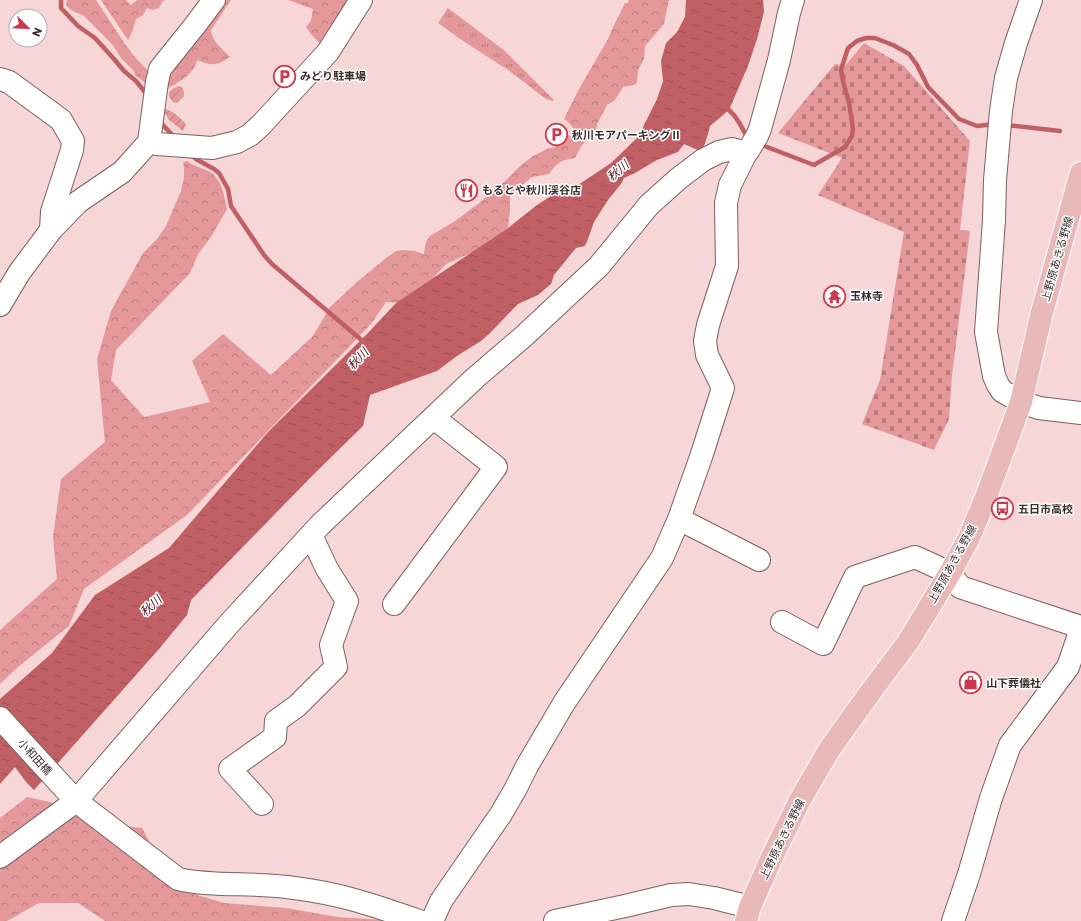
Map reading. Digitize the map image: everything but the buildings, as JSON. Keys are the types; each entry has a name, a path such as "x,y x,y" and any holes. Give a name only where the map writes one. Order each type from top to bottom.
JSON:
{"main road":[{"name":"上野原あきる野線","path":"748,914 772,857 800,800 829,750 908,642 950,573 969,538 988,492 1021,402 1042,312 1081,173"}],"street":[{"path":"0,305 19,273 51,230 78,202 122,172 149,142 156,82 160,69 214,0"},
{"path":"149,142 157,144 212,148 237,142 250,135 328,52 361,0"},
{"path":"432,921 441,901 502,814 526,766 564,703 662,558 679,519 701,458 723,388 707,355 706,342 708,325 727,266 726,203 730,185 750,147 779,60 793,0"},
{"path":"1031,0 1006,78 995,180 994,220 986,332 994,376 1002,392 1021,402 1039,408 1081,412"},
{"path":"0,79 9,82 61,120 73,141 72,150 52,212 51,230"},
{"path":"0,857 73,799 311,534 475,378 524,336 599,266 649,205 678,179 703,160 719,152 750,147"},
{"path":"394,604 496,467 434,418"},
{"path":"679,519 759,560"},
{"path":"262,804 230,769 275,737 276,721 297,706 336,667 330,645 347,601 327,570 311,534"},
{"path":"782,622 823,644 855,577 915,557 950,573 960,587 1081,628 1068,667 1010,745 991,798 969,874 952,921"},
{"name":"小和田橋","path":"0,718 73,799 178,878 193,882 286,887 330,894 419,921"},
{"path":"555,921 671,895 689,894 714,898 748,914"},
{"path":"614,921 641,912 657,898"}],"green space":[{"path":"67,0 96,0 125,44 122,48 112,44 84,16 71,10 66,5"},
{"path":"101,0 126,0 131,5 137,0 166,0 163,1 159,8 153,10 147,8 143,15 136,19 128,40"},
{"path":"220,0 231,0 211,30 215,41 230,57 214,64 197,60 193,70 189,74 181,81 167,89 162,79"},
{"path":"288,0 357,0 325,49 306,27 311,21 313,9"},
{"path":"629,0 669,0 664,24 645,46 644,59 638,70 637,83 623,87 615,100 607,105 597,124 596,132 582,145 575,158 560,162 549,174 532,177 510,195 508,228 473,252 446,264 420,292 403,303 386,302 371,324 187,515 84,589 69,626 18,667 0,684 0,630 57,579 53,537 61,479 105,442 97,359 111,311 143,253 157,239 166,226 181,191 184,178 183,162 187,161 214,175 222,188 227,209 211,237 198,254 190,273 116,350 111,380 144,417 210,402 192,361 223,334 271,375 313,336 330,307 386,258 396,251 404,250 424,254 426,242 430,236 455,221 478,204 533,156 549,148 554,148 562,138 568,135 573,137 577,132 564,119 579,89 608,39 625,3 627,4"},
{"path":"448,8 505,51 554,100 552,101 546,99 508,70 438,23"},
{"path":"864,43 904,66 970,141 960,230 970,231 952,375 949,419 934,450 862,424 880,380 904,232 818,195 842,158 778,133 835,64 845,66"},
{"path":"112,44 122,48 125,44 152,75 150,93 144,82 135,75 134,71 121,58"},
{"path":"179,86 182,87 184,96 177,103 173,102 169,97 169,92"},
{"path":"162,108 173,112 186,124 183,131 169,120"},
{"path":"27,797 50,802 89,822 142,828 174,888 224,903 287,908 337,917 386,921 105,921 78,903 39,903 7,921 0,921 0,818"}],"water":[{"name":"秋川","path":"686,0 763,0 764,12 748,66 729,110 710,126 704,146 698,150 684,144 678,152 657,160 624,178 594,222 585,246 576,248 554,275 551,284 538,295 518,304 481,341 437,371 370,395 363,426 191,600 187,615 159,649 34,790 15,767 0,784 0,699 52,653 95,595 169,548 268,432 367,334 396,303 508,228 537,205 557,192 568,193 611,163 638,137 657,99 663,81 661,61 666,43 677,32 685,17"}],"waterway":[{"path":"61,0 61,8 78,26 95,38 124,71 136,81 148,96"},
{"path":"759,144 814,165 845,147 852,136 853,129 849,103 841,70 848,48 857,41 866,38 875,38 893,45 909,54 917,65 928,87 959,119 977,126 995,124"},
{"path":"725,107 736,117 748,139"},
{"path":"160,120 176,139"},
{"path":"1006,125 1060,131"},
{"name":"秋川","path":"191,155 219,173 228,189 231,206 264,255 272,264 365,343"}],"place":[{"name":"みどり駐車場","path":"284,76"},
{"name":"秋川モアパーキングⅡ","path":"557,135"},
{"name":"もるとや秋川渓谷店","path":"467,190"},
{"name":"玉林寺","path":"835,296"},
{"name":"五日市高校","path":"1003,509"},
{"name":"山下葬儀社","path":"971,683"}]}
